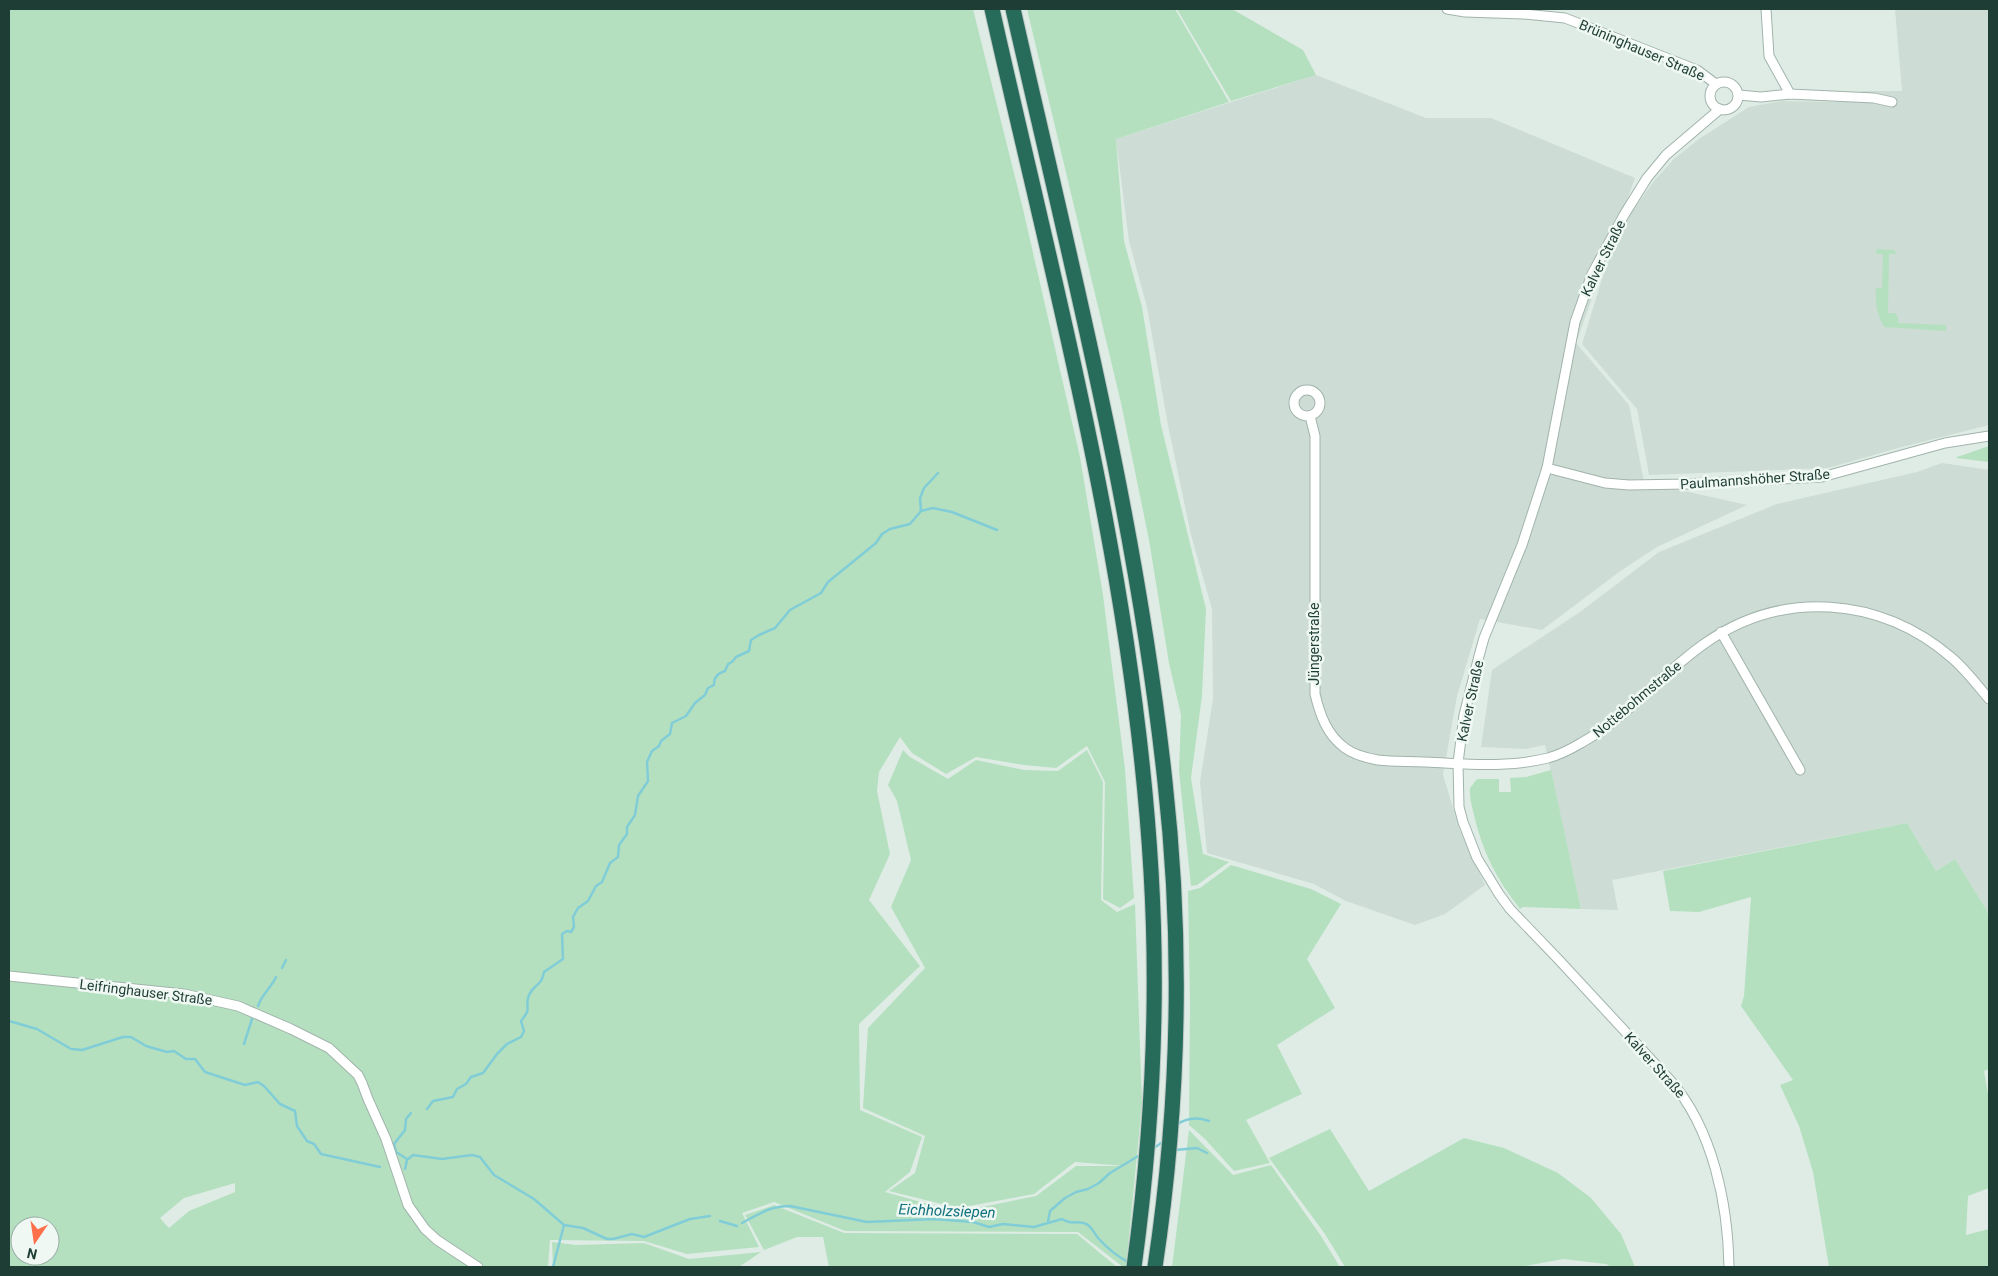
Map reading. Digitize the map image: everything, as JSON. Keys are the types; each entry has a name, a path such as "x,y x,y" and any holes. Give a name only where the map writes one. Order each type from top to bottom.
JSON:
{"highway":[{"path":"992,9 1059,299 1112,556 1130,665 1144,777 1151,871 1155,968 1154,1059 1144,1192 1134,1267"},
{"path":"1013,9 1097,376 1126,519 1149,654 1166,784 1175,932 1175,1051 1166,1197 1155,1267"}],"street":[{"name":"Brüninghauser Straße","path":"1448,9 1465,12 1564,13 1696,70 1716,84"},
{"path":"1766,9 1769,56 1790,94"},
{"name":"Brüninghauser Straße","path":"1720,109 1713,105 1710,98 1711,91 1716,84 1722,81 1730,82 1736,88 1739,95"},
{"path":"1720,109 1726,110 1733,107 1739,95 1761,97 1790,94 1874,98 1892,102"},
{"name":"Kalver Straße","path":"1720,109 1666,155 1647,178 1624,215 1592,274 1575,322 1547,468 1522,545 1479,656 1464,715 1458,763 1459,807 1463,822 1478,858 1499,894 1510,909 1670,1080 1694,1113 1707,1145 1724,1204 1728,1227 1729,1267"},
{"name":"Jüngerstraße","path":"1310,416 1315,436 1314,688 1320,716 1336,740 1354,754 1379,760 1458,763"},
{"name":"Paulmannshöher Straße","path":"1547,468 1604,483 1629,485 1822,477 1945,443 1989,436"},
{"name":"Nottebohmstraße","path":"1458,763 1505,764 1557,755 1581,743 1614,720 1683,660 1721,632 1757,616 1803,607 1833,606 1868,612 1896,621 1937,646 1968,673 1989,699"},
{"path":"1721,632 1800,770"},
{"name":"Leifringhauser Straße","path":"9,976 184,994 238,1006 329,1048 358,1075 386,1139 408,1205 425,1229 437,1240 478,1267"}],"shaded area":[{"path":"1895,9 1989,9 1989,425 1828,468 1649,475 1637,409 1582,344 1602,279 1622,226 1654,181 1674,159 1699,139 1749,107 1781,101 1836,102 1862,91 1902,91"},
{"path":"1316,75 1426,118 1491,118 1635,178 1576,343 1629,405 1644,482 1747,505 1657,547 1619,572 1542,630 1480,619 1457,696 1443,775 1460,831 1485,885 1445,914 1415,925 1346,901 1314,884 1207,853 1200,782 1213,699 1212,609 1191,535 1168,425 1147,307 1129,241 1116,139"},
{"path":"1942,463 1989,470 1989,917 1955,859 1936,871 1907,823 1612,880 1618,910 1581,909 1545,745 1526,749 1481,747 1492,670 1580,612 1659,552 1777,504 1917,472"}],"green space":[{"path":"9,9 973,9 1023,209 1080,457 1103,595 1125,769 1134,898 1120,908 1103,899 1105,782 1087,746 1056,768 976,757 946,774 912,753 900,737 879,772 877,791 890,854 869,900 920,966 859,1024 860,1110 922,1137 910,1172 885,1192 957,1212 1036,1196 1076,1166 1124,1166 1075,1162 1034,1194 958,1208 889,1191 915,1173 925,1136 863,1108 868,1028 925,968 891,907 911,860 897,801 888,785 903,750 910,757 948,779 976,760 1024,770 1058,771 1087,750 1103,782 1101,900 1117,912 1135,904 1142,1104 1126,1267 1123,1267 1078,1232 845,1231 774,1202 742,1213 759,1247 687,1254 644,1241 550,1240 548,1267 9,1267","holes":["235,1183 235,1192 189,1211 169,1228 160,1218 184,1198"]},
{"path":"1027,9 1175,9 1229,102 1116,139 1124,241 1142,307 1161,425 1206,609 1202,696 1191,778 1203,854 1229,862 1197,885 1191,886 1179,771 1181,715 1169,663 1149,540 1121,403"},
{"path":"1177,9 1232,9 1303,50 1316,75 1231,101"},
{"path":"1877,249 1894,250 1896,254 1889,254 1888,313 1895,313 1898,317 1898,323 1946,325 1946,331 1884,327 1876,303 1876,288 1882,288 1883,254 1876,254"},
{"path":"1989,446 1989,462 1956,458 1957,457"},
{"path":"1551,770 1581,909 1523,907 1520,909 1497,876 1481,841 1470,798 1470,788 1477,779 1499,779 1499,792 1511,792 1510,778 1526,777"},
{"path":"1907,823 1936,871 1955,859 1989,917 1989,1069 1984,1071 1989,1100 1989,1188 1968,1196 1966,1235 1989,1229 1989,1267 1829,1267 1813,1172 1799,1126 1780,1085 1793,1080 1741,1006 1744,996 1751,897 1699,912 1670,911 1663,871"},
{"path":"1231,865 1311,889 1341,904 1307,959 1335,1008 1277,1045 1302,1094 1246,1120 1270,1163 1234,1171 1205,1139 1189,1125 1190,1005 1188,891 1200,888"},
{"path":"1330,1129 1369,1191 1464,1138 1504,1148 1558,1173 1591,1198 1621,1234 1635,1267 1611,1267 1606,1264 1563,1259 1520,1267 1345,1267 1325,1234 1269,1158"},
{"path":"1189,1130 1233,1175 1271,1165 1321,1236 1340,1267 1172,1267"},
{"path":"774,1205 844,1233 1077,1234 1117,1267 829,1267 823,1237 797,1237 764,1250 745,1215"},
{"path":"552,1242 576,1245 644,1243 689,1259 761,1252 739,1267 553,1267"}],"waterway":[{"path":"921,511 920,498 924,488 938,473"},
{"path":"427,1109 433,1101 453,1097 457,1089 466,1084 471,1077 483,1073 507,1044 521,1037 524,1031 521,1021 527,1010 529,995 542,980 544,972 563,959 562,934 567,931 571,932 574,927 573,917 578,908 588,901 596,886 602,882 610,863 618,857 619,845 627,834 627,827 635,815 638,796 648,781 647,762 652,751 670,734 672,723 686,716 695,703 705,695 708,688 714,685 716,676 725,671 728,664 736,657 749,651 751,640 775,628 790,610 821,593 828,582 876,543 882,534 890,529 910,524 921,511 933,508 952,512 997,530"},
{"path":"282,968 286,960"},
{"path":"258,1006 276,977"},
{"path":"244,1044 252,1019"},
{"name":"Eichholzsiepen","path":"9,1021 37,1029 71,1049 82,1050 123,1037 131,1037 146,1046 167,1052 174,1051 186,1059 195,1059 205,1072 245,1085 258,1082 280,1104 295,1111 297,1126 307,1141 314,1144 321,1154 380,1167"},
{"path":"407,1159 396,1152 394,1144 405,1130 406,1119 411,1113"},
{"path":"1177,1124 1193,1119 1209,1121"},
{"path":"1154,1148 1164,1141"},
{"path":"1175,1150 1197,1148 1207,1153"},
{"name":"Eichholzsiepen","path":"405,1169 407,1160 413,1155 442,1159 472,1155 480,1157 494,1175 534,1199 564,1225 583,1228 607,1239 632,1234 644,1237 690,1219 710,1216"},
{"path":"1048,1222 1050,1211 1065,1198 1099,1183 1110,1173 1140,1155"},
{"name":"Eichholzsiepen","path":"742,1223 771,1209 783,1206 867,1222 934,1219 973,1222 989,1227 1003,1224 1034,1227 1062,1219 1069,1222 1085,1223 1105,1245 1130,1263"},
{"name":"Eichholzsiepen","path":"720,1221 737,1226"},
{"path":"553,1267 564,1225"}]}
